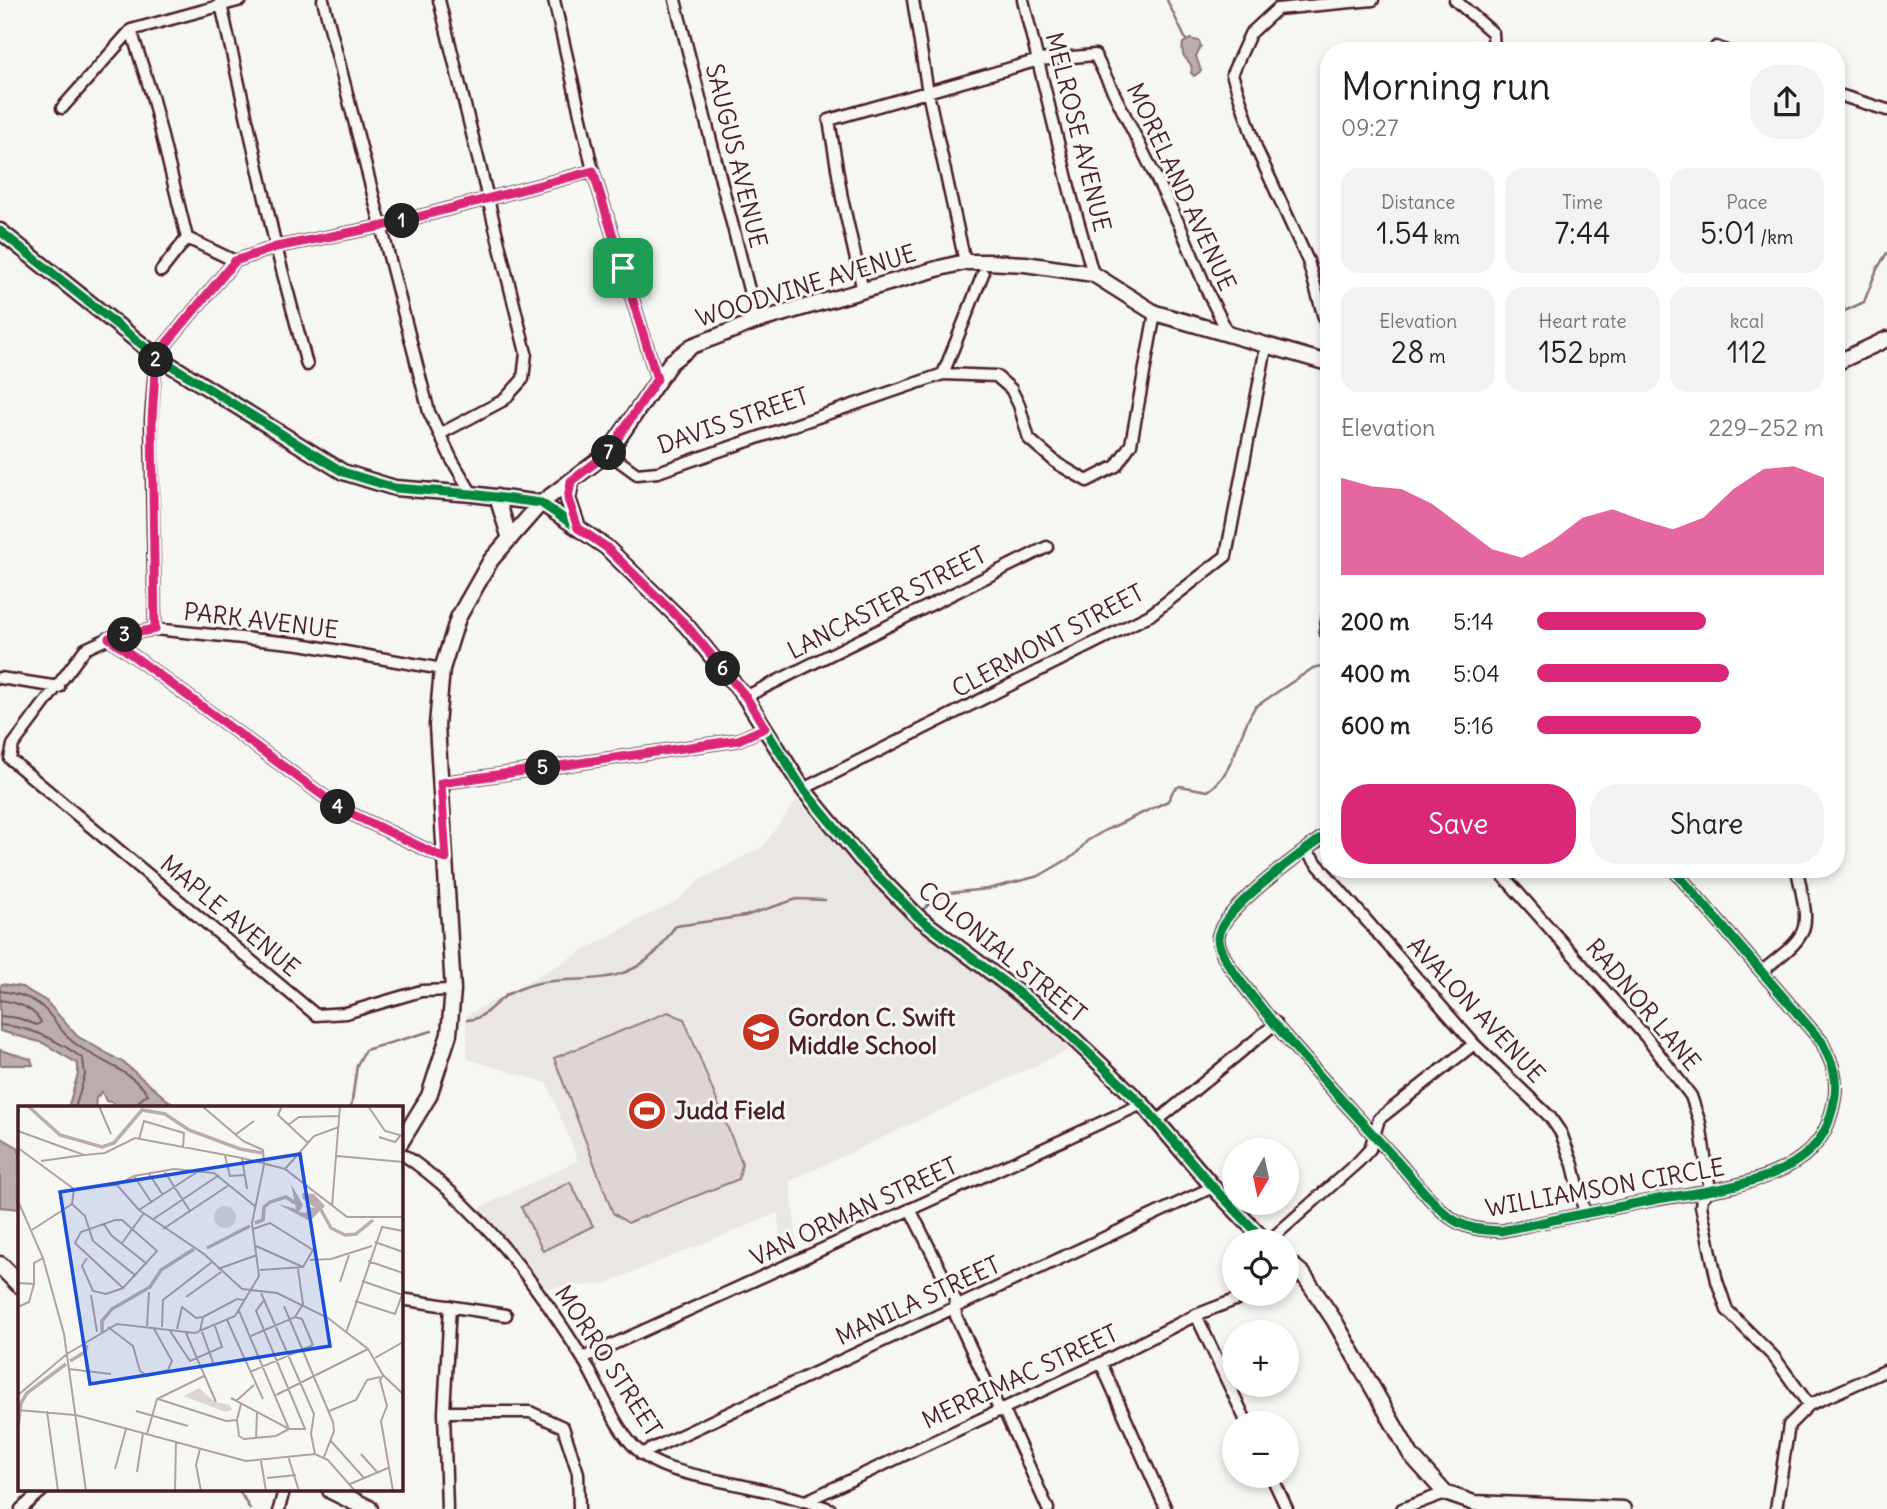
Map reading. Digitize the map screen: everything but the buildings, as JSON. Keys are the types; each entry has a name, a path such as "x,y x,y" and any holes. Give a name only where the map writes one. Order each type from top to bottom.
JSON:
{"main road":[{"path":"0,1265 18,1283"},
{"path":"335,1492 369,1509"}],"street":[{"path":"62,108 131,30 220,3 241,0"},
{"path":"323,0 429,412 472,494"},
{"path":"439,0 526,353 523,379 504,400 440,434"},
{"path":"554,0 593,171 657,379"},
{"name":"SAUGUS AVENUE","path":"675,0 757,321"},
{"path":"913,0 928,93 965,262"},
{"name":"MELROSE AVENUE","path":"1023,0 1093,274"},
{"path":"1320,304 1308,261 1257,150 1232,74 1250,34 1277,9 1373,0"},
{"path":"1455,0 1493,33 1494,42"},
{"path":"220,3 276,247 307,365"},
{"path":"131,30 152,96 187,238"},
{"name":"MORELAND AVENUE","path":"1039,60 1095,55 1180,226 1230,337"},
{"path":"863,290 842,198 830,120 1039,60"},
{"path":"1845,97 1887,110"},
{"path":"155,629 152,420 156,356 235,261 276,247 383,226 593,171"},
{"name":"COLONIAL STREET","path":"0,231 156,356 343,472 395,488 541,503 606,547 686,625 746,697 803,789 860,858 918,917 1053,1019 1142,1104 1213,1186 1255,1229"},
{"path":"187,238 235,261"},
{"path":"161,271 187,238"},
{"name":"WOODVINE AVENUE","path":"608,453 657,379 671,362 692,346 757,321 965,262 985,268"},
{"path":"1155,313 1131,444 1116,466 1087,481 1058,464 1029,439 1011,389 996,376 943,374 985,268 1025,264 1093,274 1155,313 1230,337 1320,361"},
{"path":"1845,359 1887,340"},
{"name":"CLERMONT STREET","path":"803,789 1150,615 1226,556 1266,347"},
{"name":"DAVIS STREET","path":"608,453 637,474 658,472 943,374"},
{"path":"402,1140 429,1096 449,1034 453,990 438,725 442,669 458,618 491,560 541,503 608,453"},
{"path":"571,481 568,499 578,528"},
{"path":"497,497 510,538"},
{"name":"LANCASTER STREET","path":"746,697 1047,547"},
{"name":"PARK AVENUE","path":"10,759 13,745 85,649 109,638 155,629 300,644 442,669"},
{"path":"109,638 341,809 446,859"},
{"path":"0,678 59,687"},
{"path":"441,783 738,740 765,728"},
{"name":"MAPLE AVENUE","path":"10,759 316,1015 346,1013 421,990 453,990"},
{"name":"WILLIAMSON CIRCLE","path":"1320,840 1228,916 1218,936 1220,948 1233,971 1374,1135 1449,1217 1476,1230 1501,1231 1710,1190 1772,1175 1791,1166 1819,1140 1829,1123 1835,1101 1834,1072 1822,1042 1681,878"},
{"name":"AVALON AVENUE","path":"1306,851 1320,867"},
{"name":"AVALON AVENUE","path":"1330,878 1474,1044 1549,1117 1561,1133 1573,1166 1584,1214"},
{"name":"RADNOR LANE","path":"1505,878 1646,1037 1691,1096 1700,1124 1710,1190 1702,1198 1701,1206 1721,1298 1734,1318 1774,1357 1809,1405"},
{"path":"1762,971 1799,940 1804,930 1806,915 1799,878"},
{"path":"1157,1121 1276,1023"},
{"path":"1281,1229 1370,1149 1379,1119 1474,1044"},
{"name":"VAN ORMAN STREET","path":"583,1359 1142,1104"},
{"name":"MORRO STREET","path":"402,1154 424,1168 503,1246 530,1280 583,1359 627,1438 641,1454 654,1462 683,1472 830,1509"},
{"name":"MANILA STREET","path":"641,1454 1213,1186"},
{"path":"910,1209 955,1299 956,1316 1001,1410 1006,1415 1048,1509"},
{"path":"1299,1271 1334,1320 1411,1455 1445,1493 1474,1503 1623,1509"},
{"path":"1299,1276 1303,1275"},
{"path":"402,1299 506,1315"},
{"name":"MERRIMAC STREET","path":"806,1501 1222,1305"},
{"path":"447,1509 444,1412 450,1306"},
{"path":"1196,1315 1241,1411"},
{"path":"1101,1363 1166,1509"},
{"path":"1776,1509 1789,1425 1809,1405 1887,1370"},
{"path":"444,1412 530,1412 563,1427 578,1473 579,1509"},
{"path":"1277,1488 1287,1509"},
{"path":"21,1509 41,1492"},
{"path":"279,1509 283,1492"},
{"path":"1402,1509 1445,1493"}],"shaded area":[{"name":"Gordon C. Swift Middle School","path":"797,800 855,865 918,928 1034,1014 1073,1048 790,1181 798,1252 781,1259 778,1213 604,1284 547,1288 480,1208 578,1160 547,1083 468,1059 466,1016 677,901 700,880 763,846"},
{"name":"Judd Field","path":"668,1012 684,1019 742,1163 739,1179 628,1223 613,1213 554,1058"},
{"path":"570,1182 593,1226 543,1251 521,1207"}],"water":[{"path":"1190,39 1199,41 1201,46 1196,56 1201,71 1194,76 1182,50 1183,43"},
{"path":"2,984 22,987 46,1001 77,1036 124,1063 175,1106 115,1106 114,1103 106,1101 102,1092 96,1098 95,1106 69,1106 78,1074 78,1064 43,1043 0,1031"},
{"path":"0,1050 31,1059 33,1065 0,1065"},
{"path":"0,1137 18,1147 18,1209 0,1207"}],"waterway":[{"path":"1167,0 1186,40"},
{"path":"1845,311 1864,302 1877,269 1887,253"},
{"path":"924,909 932,901 948,893 988,889 1039,876 1075,855 1087,841 1104,831 1168,801 1174,789 1180,786 1208,791 1225,774 1255,707 1313,668 1320,666"},
{"path":"467,1020 482,1015 507,995 522,988 539,983 624,973 656,952 676,926 745,916 797,899 825,900"},
{"path":"351,1106 357,1065 365,1050 432,1031"},
{"path":"240,1492 250,1509"}],"cycle path":[{"path":"0,231 156,356 343,472 395,488 541,503 606,547 686,625 745,697 803,789 860,858 918,917 1053,1019 1142,1104 1213,1187 1253,1229"},
{"path":"1320,839 1232,912 1222,926 1218,938 1221,951 1269,1017 1436,1205 1462,1225 1487,1230 1501,1231 1758,1179 1783,1169 1804,1155 1821,1137 1831,1114 1835,1088 1833,1068 1822,1042 1681,878"}],"place":[{"name":"Gordon C. Swift Middle School","path":"761,1032"},
{"name":"Judd Field","path":"647,1111"}],"route":[{"path":"593,171 623,268 657,379 608,453 571,481 568,499 578,528 606,547 686,625 746,697 765,728 738,740 441,783 446,859 341,809 109,638 155,629 152,420 156,356 235,261 276,247 383,226 593,171"}]}
